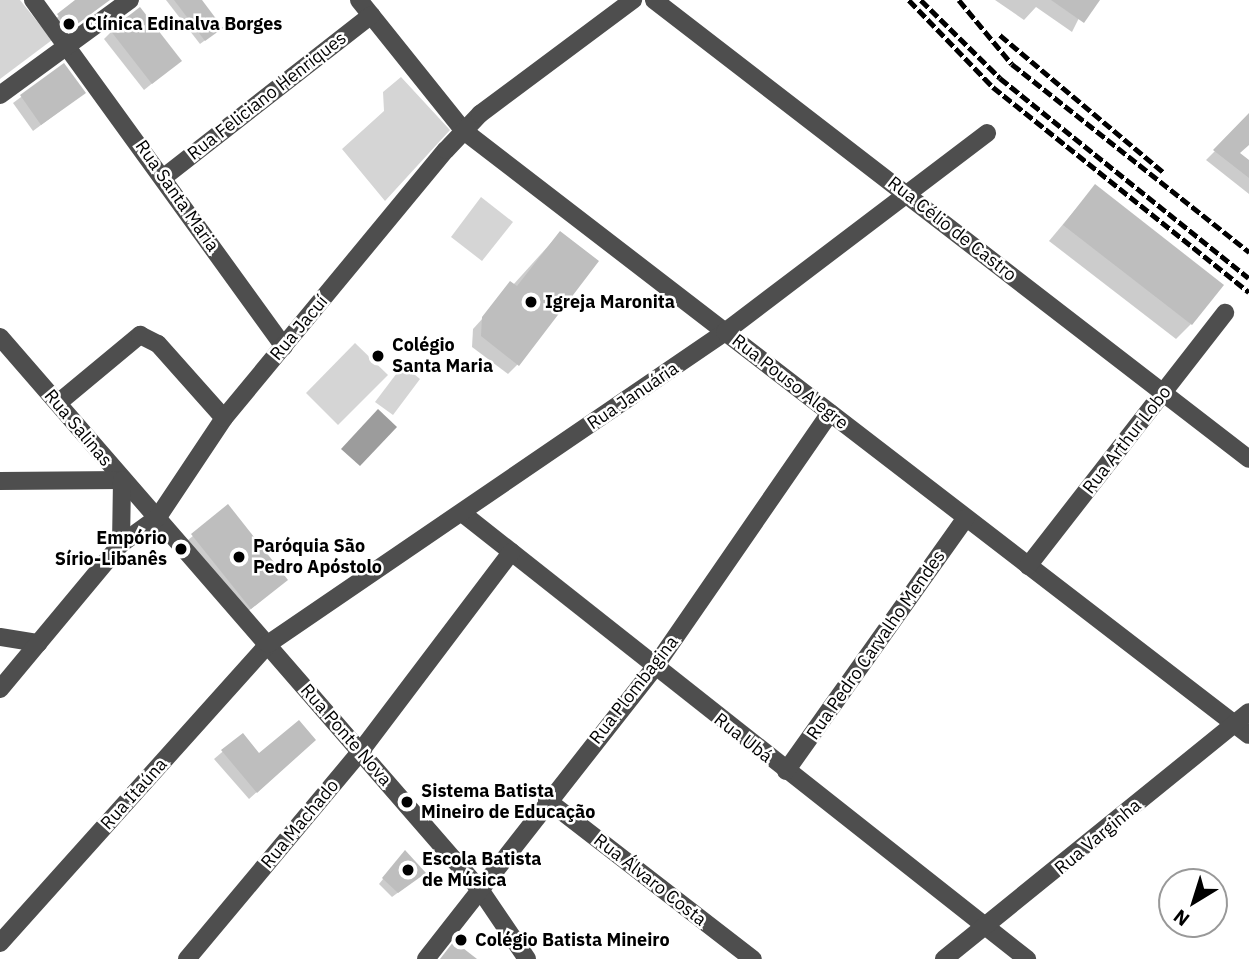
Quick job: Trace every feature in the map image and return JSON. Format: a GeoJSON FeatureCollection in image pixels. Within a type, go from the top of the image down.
{"type":"FeatureCollection","features":[{"type":"Feature","properties":{"kind":"street","name":"Rua Santa Maria"},"geometry":{"type":"LineString","coordinates":[[33,0],[164,177],[284,347]]}},
{"type":"Feature","properties":{"kind":"street"},"geometry":{"type":"LineString","coordinates":[[0,95],[130,0]]}},
{"type":"Feature","properties":{"kind":"street","name":"Rua Pouso Alegre"},"geometry":{"type":"LineString","coordinates":[[359,0],[464,131],[1242,729]]}},
{"type":"Feature","properties":{"kind":"street","name":"Rua Jacuí"},"geometry":{"type":"LineString","coordinates":[[0,689],[121,544],[158,517],[223,418],[464,131],[634,0]]}},
{"type":"Feature","properties":{"kind":"street","name":"Rua Célio de Castro"},"geometry":{"type":"LineString","coordinates":[[654,0],[1249,459]]}},
{"type":"Feature","properties":{"kind":"street","name":"Rua Feliciano Henriques"},"geometry":{"type":"LineString","coordinates":[[164,177],[371,15]]}},
{"type":"Feature","properties":{"kind":"street","name":"Rua Januária"},"geometry":{"type":"LineString","coordinates":[[268,644],[726,332],[987,133]]}},
{"type":"Feature","properties":{"kind":"street","name":"Rua Arthur Lobo"},"geometry":{"type":"LineString","coordinates":[[1028,566],[1225,313]]}},
{"type":"Feature","properties":{"kind":"street"},"geometry":{"type":"LineString","coordinates":[[58,402],[140,335],[158,344],[223,418]]}},
{"type":"Feature","properties":{"kind":"street","name":"Rua Salinas"},"geometry":{"type":"LineString","coordinates":[[0,337],[58,402],[122,481],[158,517]]}},
{"type":"Feature","properties":{"kind":"street","name":"Rua Plombagina"},"geometry":{"type":"LineString","coordinates":[[426,959],[481,891],[547,800],[654,668],[830,413]]}},
{"type":"Feature","properties":{"kind":"street"},"geometry":{"type":"LineString","coordinates":[[0,481],[122,481],[121,544]]}},
{"type":"Feature","properties":{"kind":"street","name":"Rua Ubá"},"geometry":{"type":"LineString","coordinates":[[462,513],[654,668],[1027,959]]}},
{"type":"Feature","properties":{"kind":"street","name":"Rua Ponte Nova"},"geometry":{"type":"LineString","coordinates":[[158,517],[481,891],[527,959]]}},
{"type":"Feature","properties":{"kind":"street","name":"Rua Pedro Carvalho Mendes"},"geometry":{"type":"LineString","coordinates":[[786,771],[966,518]]}},
{"type":"Feature","properties":{"kind":"street","name":"Rua Machado"},"geometry":{"type":"LineString","coordinates":[[187,959],[360,752],[511,552]]}},
{"type":"Feature","properties":{"kind":"street"},"geometry":{"type":"LineString","coordinates":[[0,637],[38,643]]}},
{"type":"Feature","properties":{"kind":"street","name":"Rua Itaúna"},"geometry":{"type":"LineString","coordinates":[[0,943],[268,644]]}},
{"type":"Feature","properties":{"kind":"street","name":"Rua Varginha"},"geometry":{"type":"LineString","coordinates":[[944,959],[1242,729],[1249,712]]}},
{"type":"Feature","properties":{"kind":"street","name":"Rua Álvaro Costa"},"geometry":{"type":"LineString","coordinates":[[547,800],[753,959]]}},
{"type":"Feature","properties":{"kind":"shaded area"},"geometry":{"type":"Polygon","coordinates":[[[0,0],[20,0],[52,40],[0,79],[0,0]]]}},
{"type":"Feature","properties":{"kind":"shaded area"},"geometry":{"type":"Polygon","coordinates":[[[401,77],[450,130],[385,201],[342,149],[384,111],[383,92],[401,77]]]}},
{"type":"Feature","properties":{"kind":"shaded area"},"geometry":{"type":"Polygon","coordinates":[[[481,197],[513,222],[482,261],[451,237],[481,197]]]}},
{"type":"Feature","properties":{"kind":"shaded area"},"geometry":{"type":"Polygon","coordinates":[[[355,343],[388,375],[338,425],[306,393],[355,343]]]}},
{"type":"Feature","properties":{"kind":"shaded area"},"geometry":{"type":"Polygon","coordinates":[[[403,365],[420,379],[393,415],[375,402],[403,365]]]}},
{"type":"Feature","properties":{"kind":"shaded area"},"geometry":{"type":"Polygon","coordinates":[[[378,409],[397,427],[360,466],[341,449],[378,409]]]}},
{"type":"Feature","properties":{"kind":"building","name":"Clínica Edinalva Borges"},"geometry":{"type":"Polygon","coordinates":[[[75,0],[110,0],[69,30],[57,14],[75,0]]]}},
{"type":"Feature","properties":{"kind":"building"},"geometry":{"type":"Polygon","coordinates":[[[174,0],[202,0],[223,28],[205,41],[174,0]]]}},
{"type":"Feature","properties":{"kind":"building"},"geometry":{"type":"Polygon","coordinates":[[[1051,0],[1100,0],[1084,23],[1051,0]]]}},
{"type":"Feature","properties":{"kind":"building"},"geometry":{"type":"Polygon","coordinates":[[[140,7],[182,61],[152,84],[110,30],[140,7]]]}},
{"type":"Feature","properties":{"kind":"building"},"geometry":{"type":"Polygon","coordinates":[[[64,63],[86,93],[41,125],[20,95],[64,63]]]}},
{"type":"Feature","properties":{"kind":"building"},"geometry":{"type":"Polygon","coordinates":[[[1249,113],[1249,145],[1240,153],[1249,160],[1249,178],[1213,150],[1249,113]]]}},
{"type":"Feature","properties":{"kind":"building"},"geometry":{"type":"Polygon","coordinates":[[[1095,184],[1224,285],[1192,325],[1063,225],[1095,184]]]}},
{"type":"Feature","properties":{"kind":"building","name":"Igreja Maronita"},"geometry":{"type":"Polygon","coordinates":[[[560,231],[599,261],[519,366],[481,336],[482,317],[510,281],[517,286],[560,231]]]}},
{"type":"Feature","properties":{"kind":"building","name":"Paróquia São Pedro Apóstolo"},"geometry":{"type":"Polygon","coordinates":[[[228,504],[288,580],[251,609],[191,534],[228,504]]]}},
{"type":"Feature","properties":{"kind":"building"},"geometry":{"type":"Polygon","coordinates":[[[299,720],[316,740],[257,793],[221,750],[243,733],[259,753],[299,720]]]}},
{"type":"Feature","properties":{"kind":"building","name":"Escola Batista de Música"},"geometry":{"type":"Polygon","coordinates":[[[405,850],[426,873],[398,893],[382,878],[405,850]]]}},
{"type":"Feature","properties":{"kind":"building"},"geometry":{"type":"Polygon","coordinates":[[[454,941],[477,959],[440,959],[454,941]]]}},
{"type":"Feature","properties":{"kind":"railway"},"geometry":{"type":"LineString","coordinates":[[909,0],[993,87],[1249,292]]}},
{"type":"Feature","properties":{"kind":"railway"},"geometry":{"type":"LineString","coordinates":[[921,0],[1000,78],[1249,278]]}},
{"type":"Feature","properties":{"kind":"railway"},"geometry":{"type":"LineString","coordinates":[[959,0],[1012,64],[1249,252]]}},
{"type":"Feature","properties":{"kind":"railway"},"geometry":{"type":"LineString","coordinates":[[1000,35],[1163,172]]}},
{"type":"Feature","properties":{"kind":"place","name":"Clínica Edinalva Borges"},"geometry":{"type":"Point","coordinates":[69,24]}},
{"type":"Feature","properties":{"kind":"place","name":"Igreja Maronita"},"geometry":{"type":"Point","coordinates":[531,302]}},
{"type":"Feature","properties":{"kind":"place","name":"Colégio Santa Maria"},"geometry":{"type":"Point","coordinates":[378,356]}},
{"type":"Feature","properties":{"kind":"place","name":"Empório Sírio-Libanês"},"geometry":{"type":"Point","coordinates":[181,549]}},
{"type":"Feature","properties":{"kind":"place","name":"Paróquia São Pedro Apóstolo"},"geometry":{"type":"Point","coordinates":[239,557]}},
{"type":"Feature","properties":{"kind":"place","name":"Sistema Batista Mineiro de Educação"},"geometry":{"type":"Point","coordinates":[407,802]}},
{"type":"Feature","properties":{"kind":"place","name":"Escola Batista de Música"},"geometry":{"type":"Point","coordinates":[408,870]}},
{"type":"Feature","properties":{"kind":"place","name":"Colégio Batista Mineiro"},"geometry":{"type":"Point","coordinates":[461,940]}}]}
